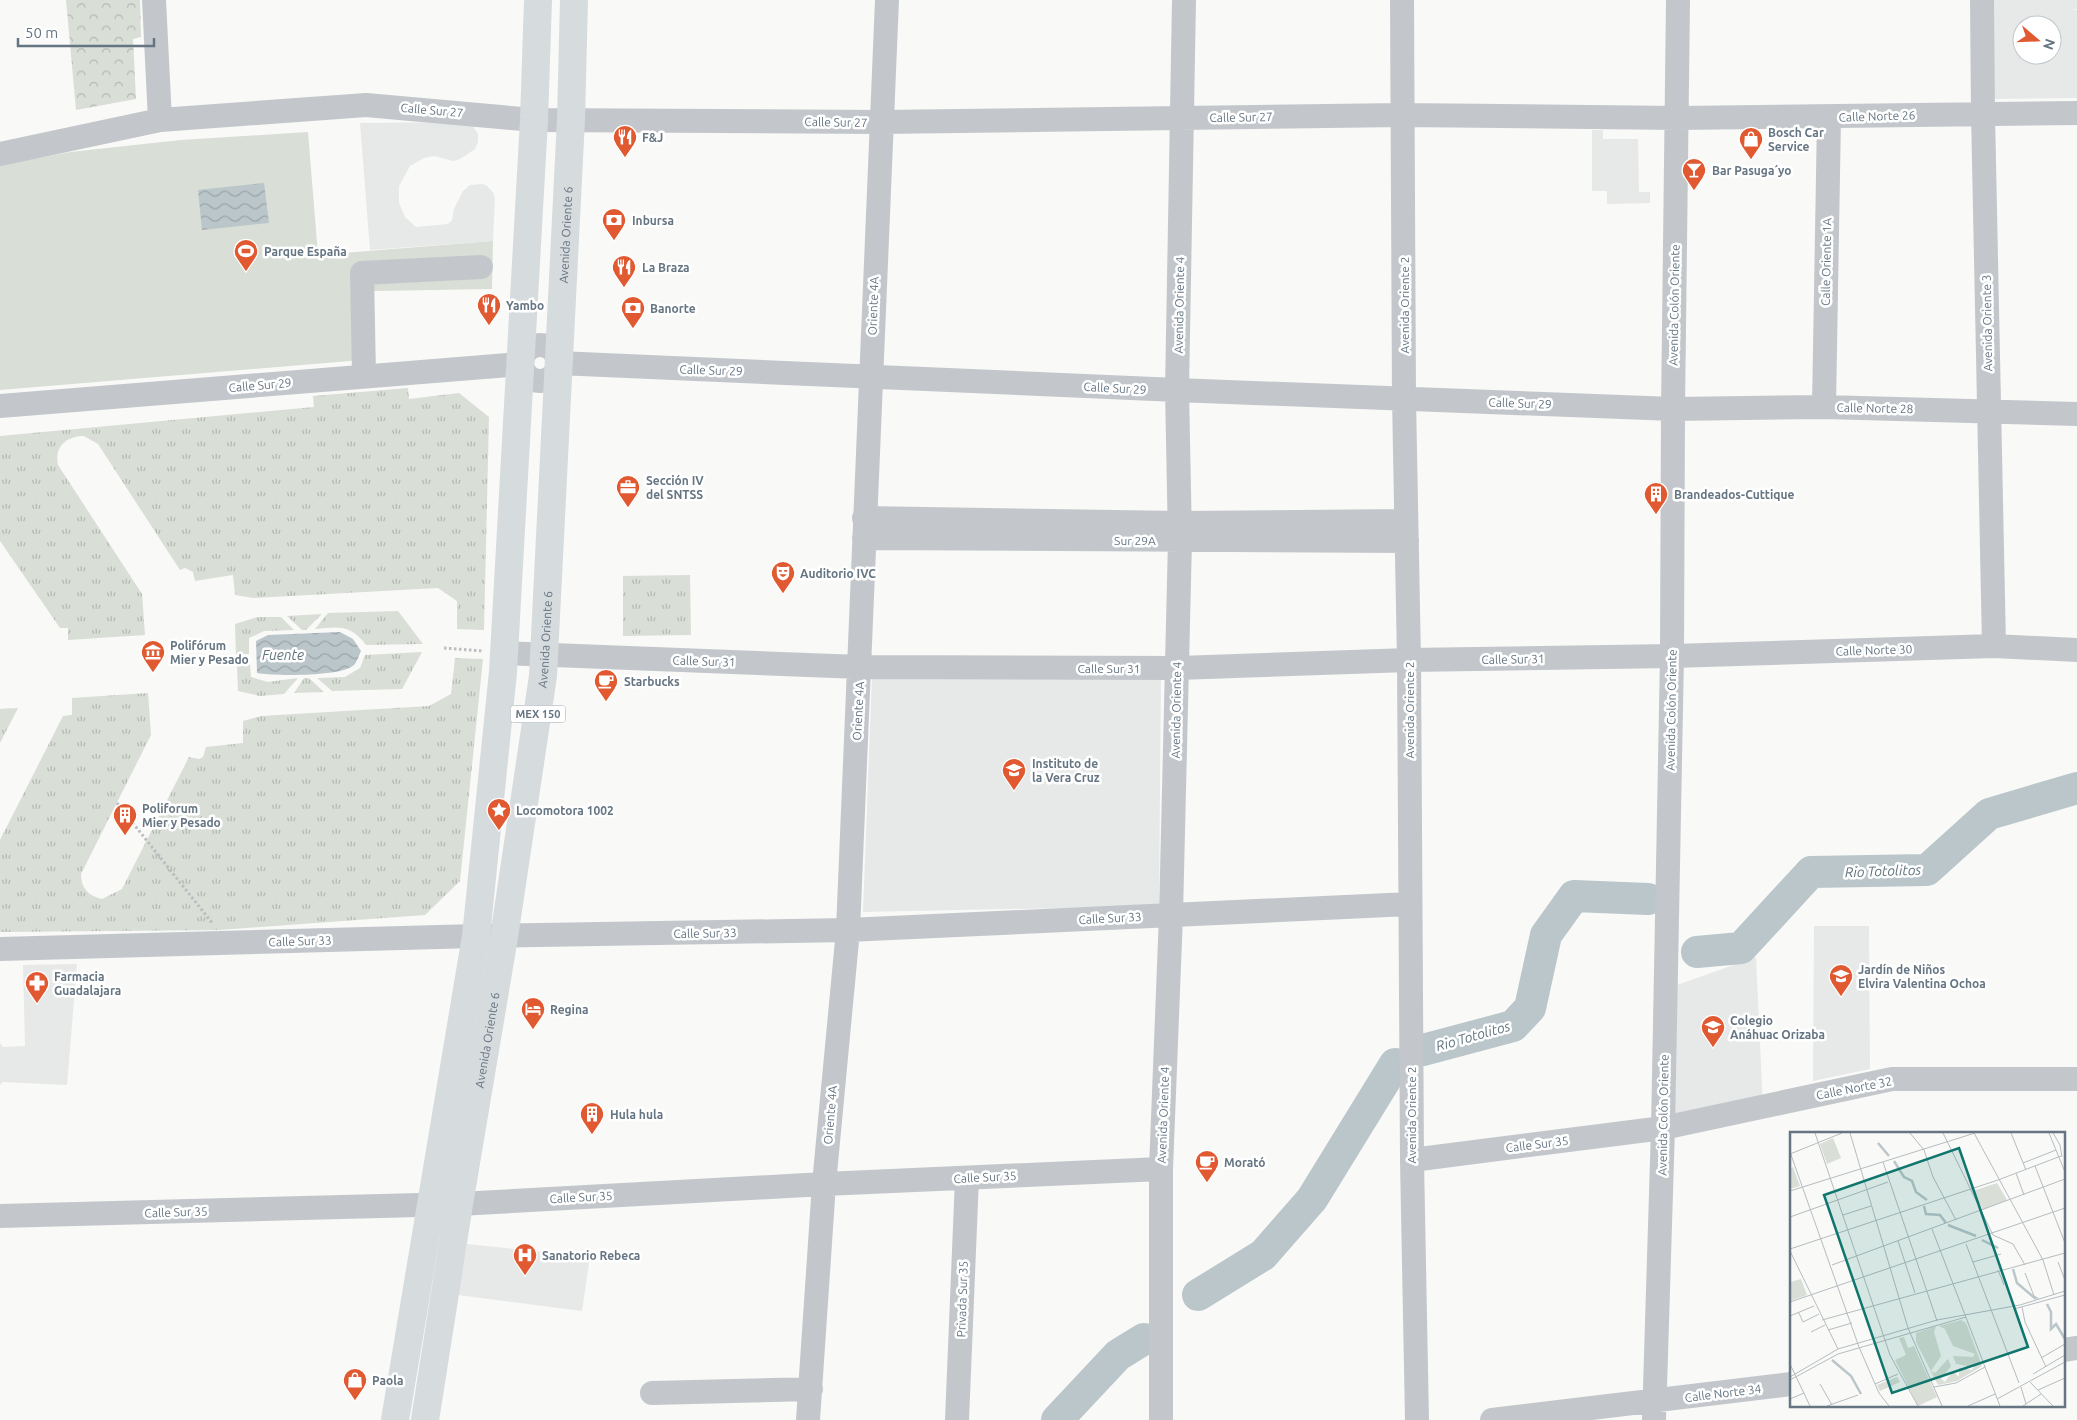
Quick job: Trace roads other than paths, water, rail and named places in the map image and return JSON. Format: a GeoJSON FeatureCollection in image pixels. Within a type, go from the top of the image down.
{"type":"FeatureCollection","features":[{"type":"Feature","properties":{"kind":"main road","name":"MEX 150"},"geometry":{"type":"LineString","coordinates":[[395,1420],[476,936],[503,663],[534,120],[538,0]]}},
{"type":"Feature","properties":{"kind":"main road","name":"Avenida Oriente 6"},"geometry":{"type":"LineString","coordinates":[[425,1420],[504,937],[544,665],[571,119],[574,0]]}},
{"type":"Feature","properties":{"kind":"main road"},"geometry":{"type":"LineString","coordinates":[[503,663],[524,681],[534,680],[544,665]]}},
{"type":"Feature","properties":{"kind":"street"},"geometry":{"type":"LineString","coordinates":[[154,0],[160,120]]}},
{"type":"Feature","properties":{"kind":"street","name":"Oriente 4A"},"geometry":{"type":"LineString","coordinates":[[808,1420],[824,1184],[848,930],[887,0]]}},
{"type":"Feature","properties":{"kind":"street","name":"Avenida Oriente 4"},"geometry":{"type":"LineString","coordinates":[[1161,1420],[1161,1169],[1178,668],[1180,532],[1177,390],[1184,0]]}},
{"type":"Feature","properties":{"kind":"street","name":"Avenida Oriente 2"},"geometry":{"type":"LineString","coordinates":[[1402,0],[1412,1160],[1417,1420]]}},
{"type":"Feature","properties":{"kind":"street","name":"Avenida Colón Oriente"},"geometry":{"type":"LineString","coordinates":[[1654,1411],[1664,1128],[1672,656],[1678,0]]}},
{"type":"Feature","properties":{"kind":"street","name":"Avenida Oriente 3"},"geometry":{"type":"LineString","coordinates":[[1982,0],[1988,411],[1994,646]]}},
{"type":"Feature","properties":{"kind":"street","name":"Calle Sur 27"},"geometry":{"type":"LineString","coordinates":[[0,154],[160,120],[366,105],[534,120],[881,122],[1402,115],[1678,118]]}},
{"type":"Feature","properties":{"kind":"street","name":"Calle Norte 26"},"geometry":{"type":"LineString","coordinates":[[1678,118],[2077,113]]}},
{"type":"Feature","properties":{"kind":"street","name":"Calle Oriente 1A"},"geometry":{"type":"LineString","coordinates":[[1824,407],[1829,117]]}},
{"type":"Feature","properties":{"kind":"street"},"geometry":{"type":"LineString","coordinates":[[364,376],[362,273],[481,267]]}},
{"type":"Feature","properties":{"kind":"street"},"geometry":{"type":"LineString","coordinates":[[521,364],[530,379],[540,382],[550,378],[558,364]]}},
{"type":"Feature","properties":{"kind":"street","name":"Calle Sur 29"},"geometry":{"type":"LineString","coordinates":[[0,406],[521,364]]}},
{"type":"Feature","properties":{"kind":"street","name":"Calle Sur 29"},"geometry":{"type":"LineString","coordinates":[[558,364],[1673,409]]}},
{"type":"Feature","properties":{"kind":"street","name":"Calle Norte 28"},"geometry":{"type":"LineString","coordinates":[[1673,409],[1824,407],[2077,414]]}},
{"type":"Feature","properties":{"kind":"street","name":"Sur 29A"},"geometry":{"type":"LineString","coordinates":[[864,528],[1180,532],[1406,531]]}},
{"type":"Feature","properties":{"kind":"street","name":"Calle Norte 30"},"geometry":{"type":"LineString","coordinates":[[1672,656],[1994,646],[2077,650]]}},
{"type":"Feature","properties":{"kind":"street","name":"Calle Sur 31"},"geometry":{"type":"LineString","coordinates":[[544,665],[1178,668],[1409,660],[1672,656]]}},
{"type":"Feature","properties":{"kind":"street","name":"Calle Sur 33"},"geometry":{"type":"LineString","coordinates":[[0,949],[476,936],[848,930],[1410,904]]}},
{"type":"Feature","properties":{"kind":"street","name":"Calle Norte 32"},"geometry":{"type":"LineString","coordinates":[[1664,1128],[1892,1079],[2077,1079]]}},
{"type":"Feature","properties":{"kind":"street","name":"Calle Sur 35"},"geometry":{"type":"LineString","coordinates":[[1412,1160],[1664,1128]]}},
{"type":"Feature","properties":{"kind":"street","name":"Calle Sur 35"},"geometry":{"type":"LineString","coordinates":[[0,1216],[459,1204],[824,1184],[1161,1169]]}},
{"type":"Feature","properties":{"kind":"street","name":"Privada Sur 35"},"geometry":{"type":"LineString","coordinates":[[957,1420],[967,1178]]}},
{"type":"Feature","properties":{"kind":"street"},"geometry":{"type":"LineString","coordinates":[[2064,1350],[2077,1348]]}},
{"type":"Feature","properties":{"kind":"street","name":"Calle Norte 34"},"geometry":{"type":"LineString","coordinates":[[1492,1420],[1654,1411],[1790,1384]]}},
{"type":"Feature","properties":{"kind":"street"},"geometry":{"type":"LineString","coordinates":[[652,1393],[811,1389]]}},
{"type":"Feature","properties":{"kind":"water"},"geometry":{"type":"Polygon","coordinates":[[[264,183],[269,223],[202,230],[198,190],[264,183]]]}},
{"type":"Feature","properties":{"kind":"water","name":"Fuente"},"geometry":{"type":"Polygon","coordinates":[[[340,632],[353,639],[361,651],[355,664],[347,669],[307,675],[257,673],[256,641],[268,635],[340,632]]]}},
{"type":"Feature","properties":{"kind":"waterway","name":"Rio Totolitos"},"geometry":{"type":"LineString","coordinates":[[1697,952],[1741,948],[1811,872],[1927,870],[1989,814],[2077,788]]}},
{"type":"Feature","properties":{"kind":"waterway","name":"Rio Totolitos"},"geometry":{"type":"LineString","coordinates":[[1423,1050],[1513,1026],[1530,1008],[1546,935],[1574,896],[1648,899]]}},
{"type":"Feature","properties":{"kind":"waterway","name":"Rio Totolitos"},"geometry":{"type":"LineString","coordinates":[[1198,1295],[1263,1255],[1312,1199],[1395,1064]]}},
{"type":"Feature","properties":{"kind":"waterway","name":"Rio Totolitos"},"geometry":{"type":"LineString","coordinates":[[1057,1420],[1118,1355],[1144,1339]]}},
{"type":"Feature","properties":{"kind":"place","name":"F&J"},"geometry":{"type":"Point","coordinates":[625,158]}},
{"type":"Feature","properties":{"kind":"place","name":"Bosch Car Service"},"geometry":{"type":"Point","coordinates":[1751,160]}},
{"type":"Feature","properties":{"kind":"place","name":"Bar Pasuga´yo"},"geometry":{"type":"Point","coordinates":[1694,191]}},
{"type":"Feature","properties":{"kind":"place","name":"Inbursa"},"geometry":{"type":"Point","coordinates":[614,241]}},
{"type":"Feature","properties":{"kind":"place","name":"Parque España"},"geometry":{"type":"Point","coordinates":[246,272]}},
{"type":"Feature","properties":{"kind":"place","name":"La Braza"},"geometry":{"type":"Point","coordinates":[624,288]}},
{"type":"Feature","properties":{"kind":"place","name":"Yambo"},"geometry":{"type":"Point","coordinates":[489,326]}},
{"type":"Feature","properties":{"kind":"place","name":"Banorte"},"geometry":{"type":"Point","coordinates":[633,329]}},
{"type":"Feature","properties":{"kind":"place","name":"Sección IV del SNTSS"},"geometry":{"type":"Point","coordinates":[628,508]}},
{"type":"Feature","properties":{"kind":"place","name":"Brandeados-Cuttique"},"geometry":{"type":"Point","coordinates":[1656,515]}},
{"type":"Feature","properties":{"kind":"place","name":"Auditorio IVC"},"geometry":{"type":"Point","coordinates":[783,594]}},
{"type":"Feature","properties":{"kind":"place","name":"Polifórum Mier y Pesado"},"geometry":{"type":"Point","coordinates":[153,673]}},
{"type":"Feature","properties":{"kind":"place","name":"Starbucks"},"geometry":{"type":"Point","coordinates":[606,702]}},
{"type":"Feature","properties":{"kind":"place","name":"Instituto de la Vera Cruz"},"geometry":{"type":"Point","coordinates":[1014,791]}},
{"type":"Feature","properties":{"kind":"place","name":"Locomotora 1002"},"geometry":{"type":"Point","coordinates":[499,831]}},
{"type":"Feature","properties":{"kind":"place","name":"Poliforum Mier y Pesado"},"geometry":{"type":"Point","coordinates":[125,836]}},
{"type":"Feature","properties":{"kind":"place","name":"Jardín de Niños Elvira Valentina Ochoa"},"geometry":{"type":"Point","coordinates":[1841,997]}},
{"type":"Feature","properties":{"kind":"place","name":"Farmacia Guadalajara"},"geometry":{"type":"Point","coordinates":[37,1004]}},
{"type":"Feature","properties":{"kind":"place","name":"Regina"},"geometry":{"type":"Point","coordinates":[533,1030]}},
{"type":"Feature","properties":{"kind":"place","name":"Colegio Anáhuac Orizaba"},"geometry":{"type":"Point","coordinates":[1713,1048]}},
{"type":"Feature","properties":{"kind":"place","name":"Hula hula"},"geometry":{"type":"Point","coordinates":[592,1135]}},
{"type":"Feature","properties":{"kind":"place","name":"Morató"},"geometry":{"type":"Point","coordinates":[1207,1183]}},
{"type":"Feature","properties":{"kind":"place","name":"Sanatorio Rebeca"},"geometry":{"type":"Point","coordinates":[525,1276]}},
{"type":"Feature","properties":{"kind":"place","name":"Paola"},"geometry":{"type":"Point","coordinates":[355,1401]}}]}
